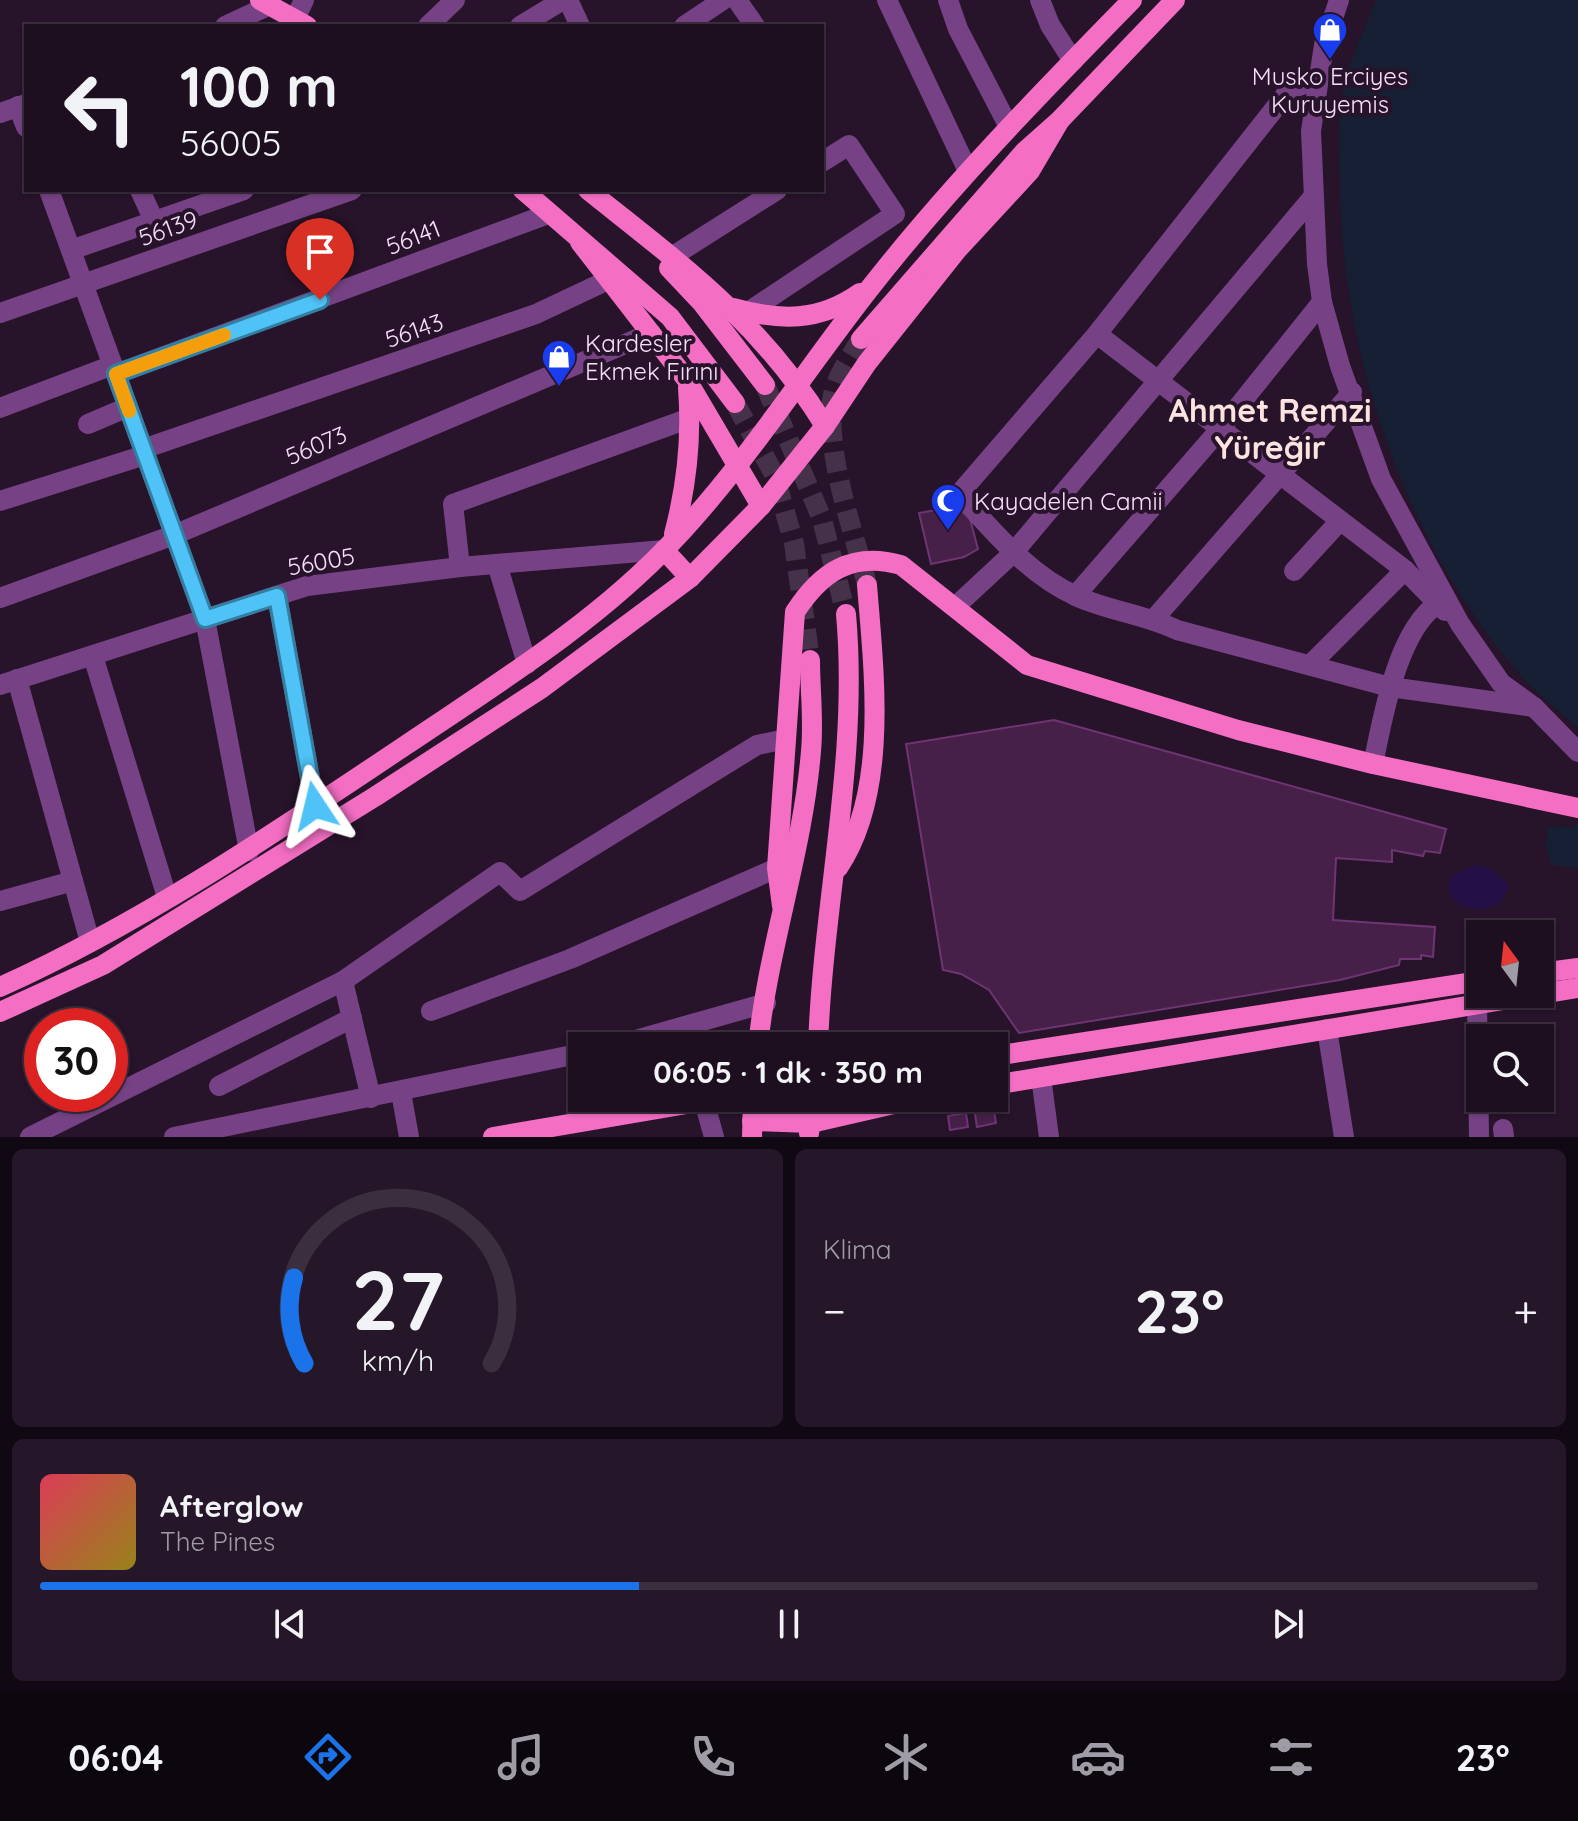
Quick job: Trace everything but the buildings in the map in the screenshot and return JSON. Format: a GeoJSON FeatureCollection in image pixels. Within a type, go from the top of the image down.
{"type":"FeatureCollection","features":[{"type":"Feature","properties":{"kind":"main road"},"geometry":{"type":"LineString","coordinates":[[0,987],[90,942],[249,851],[527,664],[668,546],[736,465],[870,287],[968,171],[1132,0]]}},
{"type":"Feature","properties":{"kind":"main road"},"geometry":{"type":"LineString","coordinates":[[861,339],[1024,152],[1060,120],[1175,0]]}},
{"type":"Feature","properties":{"kind":"main road"},"geometry":{"type":"LineString","coordinates":[[265,3],[302,15]]}},
{"type":"Feature","properties":{"kind":"main road"},"geometry":{"type":"LineString","coordinates":[[0,1012],[103,965],[376,796],[542,688],[690,578],[761,506],[825,426],[867,363],[948,261],[1030,171],[1060,120]]}},
{"type":"Feature","properties":{"kind":"main road"},"geometry":{"type":"LineString","coordinates":[[527,192],[580,242],[621,273],[670,317],[735,403]]}},
{"type":"Feature","properties":{"kind":"main road"},"geometry":{"type":"LineString","coordinates":[[590,192],[741,310],[799,384],[825,426]]}},
{"type":"Feature","properties":{"kind":"main road"},"geometry":{"type":"LineString","coordinates":[[625,220],[702,303],[765,385]]}},
{"type":"Feature","properties":{"kind":"main road"},"geometry":{"type":"LineString","coordinates":[[580,242],[687,380],[761,506]]}},
{"type":"Feature","properties":{"kind":"main road"},"geometry":{"type":"LineString","coordinates":[[741,310],[786,319],[808,317],[841,307],[870,287]]}},
{"type":"Feature","properties":{"kind":"main road"},"geometry":{"type":"LineString","coordinates":[[668,546],[685,491],[690,418],[687,380]]}},
{"type":"Feature","properties":{"kind":"main road"},"geometry":{"type":"LineString","coordinates":[[668,546],[690,578]]}},
{"type":"Feature","properties":{"kind":"main road"},"geometry":{"type":"LineString","coordinates":[[782,906],[777,868],[795,612],[811,587],[829,572],[853,563],[882,560],[901,565],[1027,665],[1238,730],[1373,764],[1578,808]]}},
{"type":"Feature","properties":{"kind":"main road"},"geometry":{"type":"LineString","coordinates":[[834,875],[855,843],[870,780],[874,677],[867,585]]}},
{"type":"Feature","properties":{"kind":"main road"},"geometry":{"type":"LineString","coordinates":[[818,1032],[820,985],[844,804],[851,672],[846,614]]}},
{"type":"Feature","properties":{"kind":"main road"},"geometry":{"type":"LineString","coordinates":[[761,1032],[782,906],[802,818],[811,750],[810,660]]}},
{"type":"Feature","properties":{"kind":"main road"},"geometry":{"type":"LineString","coordinates":[[1554,971],[1578,968]]}},
{"type":"Feature","properties":{"kind":"main road"},"geometry":{"type":"LineString","coordinates":[[1008,1054],[1466,983]]}},
{"type":"Feature","properties":{"kind":"main road"},"geometry":{"type":"LineString","coordinates":[[1554,992],[1578,988]]}},
{"type":"Feature","properties":{"kind":"main road"},"geometry":{"type":"LineString","coordinates":[[1008,1083],[1466,1005]]}},
{"type":"Feature","properties":{"kind":"main road"},"geometry":{"type":"LineString","coordinates":[[493,1137],[638,1112]]}},
{"type":"Feature","properties":{"kind":"main road"},"geometry":{"type":"LineString","coordinates":[[812,1132],[814,1112]]}},
{"type":"Feature","properties":{"kind":"main road"},"geometry":{"type":"LineString","coordinates":[[752,1129],[812,1132],[876,1112]]}},
{"type":"Feature","properties":{"kind":"street"},"geometry":{"type":"LineString","coordinates":[[430,24],[455,0]]}},
{"type":"Feature","properties":{"kind":"street"},"geometry":{"type":"LineString","coordinates":[[524,24],[566,0],[579,24]]}},
{"type":"Feature","properties":{"kind":"street"},"geometry":{"type":"LineString","coordinates":[[687,24],[723,0]]}},
{"type":"Feature","properties":{"kind":"street"},"geometry":{"type":"LineString","coordinates":[[737,0],[754,24]]}},
{"type":"Feature","properties":{"kind":"street"},"geometry":{"type":"LineString","coordinates":[[887,0],[968,171]]}},
{"type":"Feature","properties":{"kind":"street"},"geometry":{"type":"LineString","coordinates":[[948,0],[958,29],[1009,127]]}},
{"type":"Feature","properties":{"kind":"street"},"geometry":{"type":"LineString","coordinates":[[1040,0],[1050,25],[1073,61]]}},
{"type":"Feature","properties":{"kind":"street"},"geometry":{"type":"LineString","coordinates":[[1339,0],[1324,45],[1311,131],[1322,302],[1381,479],[1460,624],[1501,683],[1534,707],[1578,752]]}},
{"type":"Feature","properties":{"kind":"street"},"geometry":{"type":"LineString","coordinates":[[228,24],[265,3]]}},
{"type":"Feature","properties":{"kind":"street"},"geometry":{"type":"LineString","coordinates":[[1319,79],[1290,89],[1097,334],[959,494],[1013,553],[1075,596],[1154,619],[1177,630],[1390,687],[1534,707]]}},
{"type":"Feature","properties":{"kind":"street"},"geometry":{"type":"LineString","coordinates":[[741,310],[895,214],[849,145],[824,161]]}},
{"type":"Feature","properties":{"kind":"street"},"geometry":{"type":"LineString","coordinates":[[50,192],[205,619],[249,851]]}},
{"type":"Feature","properties":{"kind":"street"},"geometry":{"type":"LineString","coordinates":[[141,192],[154,221]]}},
{"type":"Feature","properties":{"kind":"street"},"geometry":{"type":"LineString","coordinates":[[71,250],[238,192]]}},
{"type":"Feature","properties":{"kind":"street","name":"56139"},"geometry":{"type":"LineString","coordinates":[[0,313],[346,192]]}},
{"type":"Feature","properties":{"kind":"street"},"geometry":{"type":"LineString","coordinates":[[673,256],[774,192]]}},
{"type":"Feature","properties":{"kind":"street"},"geometry":{"type":"LineString","coordinates":[[956,606],[1013,553],[1313,197]]}},
{"type":"Feature","properties":{"kind":"street","name":"56141"},"geometry":{"type":"LineString","coordinates":[[0,408],[548,214]]}},
{"type":"Feature","properties":{"kind":"street","name":"56143"},"geometry":{"type":"LineString","coordinates":[[0,501],[536,314],[608,280]]}},
{"type":"Feature","properties":{"kind":"street"},"geometry":{"type":"LineString","coordinates":[[1075,596],[1221,428],[1322,302]]}},
{"type":"Feature","properties":{"kind":"street","name":"56073"},"geometry":{"type":"LineString","coordinates":[[0,598],[174,535],[651,333]]}},
{"type":"Feature","properties":{"kind":"street"},"geometry":{"type":"LineString","coordinates":[[1097,334],[1405,570],[1460,624]]}},
{"type":"Feature","properties":{"kind":"street"},"geometry":{"type":"LineString","coordinates":[[1154,619],[1352,392]]}},
{"type":"Feature","properties":{"kind":"street"},"geometry":{"type":"LineString","coordinates":[[88,424],[128,407]]}},
{"type":"Feature","properties":{"kind":"street"},"geometry":{"type":"LineString","coordinates":[[460,567],[453,504],[690,418]]}},
{"type":"Feature","properties":{"kind":"street"},"geometry":{"type":"LineString","coordinates":[[1294,571],[1339,522]]}},
{"type":"Feature","properties":{"kind":"street","name":"56005"},"geometry":{"type":"LineString","coordinates":[[9,682],[307,586],[668,546]]}},
{"type":"Feature","properties":{"kind":"street"},"geometry":{"type":"LineString","coordinates":[[497,564],[527,664]]}},
{"type":"Feature","properties":{"kind":"street"},"geometry":{"type":"LineString","coordinates":[[1311,664],[1405,570]]}},
{"type":"Feature","properties":{"kind":"street"},"geometry":{"type":"LineString","coordinates":[[277,596],[315,806]]}},
{"type":"Feature","properties":{"kind":"street"},"geometry":{"type":"LineString","coordinates":[[1373,764],[1390,687],[1423,614],[1437,604]]}},
{"type":"Feature","properties":{"kind":"street"},"geometry":{"type":"LineString","coordinates":[[93,656],[167,897]]}},
{"type":"Feature","properties":{"kind":"street"},"geometry":{"type":"LineString","coordinates":[[9,682],[90,942]]}},
{"type":"Feature","properties":{"kind":"street"},"geometry":{"type":"LineString","coordinates":[[30,1137],[343,981],[500,872],[520,891],[757,745],[786,739]]}},
{"type":"Feature","properties":{"kind":"street"},"geometry":{"type":"LineString","coordinates":[[431,1011],[570,959],[777,868]]}},
{"type":"Feature","properties":{"kind":"street"},"geometry":{"type":"LineString","coordinates":[[0,901],[73,881]]}},
{"type":"Feature","properties":{"kind":"street"},"geometry":{"type":"LineString","coordinates":[[343,981],[371,1098]]}},
{"type":"Feature","properties":{"kind":"street"},"geometry":{"type":"LineString","coordinates":[[663,1032],[766,1003]]}},
{"type":"Feature","properties":{"kind":"street"},"geometry":{"type":"LineString","coordinates":[[1477,1008],[1479,1137]]}},
{"type":"Feature","properties":{"kind":"street"},"geometry":{"type":"LineString","coordinates":[[219,1086],[352,1018]]}},
{"type":"Feature","properties":{"kind":"street"},"geometry":{"type":"LineString","coordinates":[[1327,1029],[1344,1137]]}},
{"type":"Feature","properties":{"kind":"street"},"geometry":{"type":"LineString","coordinates":[[174,1137],[568,1056]]}},
{"type":"Feature","properties":{"kind":"street"},"geometry":{"type":"LineString","coordinates":[[1041,1077],[1043,1136]]}},
{"type":"Feature","properties":{"kind":"street"},"geometry":{"type":"LineString","coordinates":[[401,1092],[409,1137]]}},
{"type":"Feature","properties":{"kind":"street"},"geometry":{"type":"LineString","coordinates":[[713,1112],[714,1137]]}},
{"type":"Feature","properties":{"kind":"shaded area"},"geometry":{"type":"Polygon","coordinates":[[[1376,0],[1578,0],[1578,728],[1524,679],[1483,628],[1447,573],[1416,514],[1390,452],[1370,389],[1354,324],[1344,259],[1339,125],[1347,74],[1376,0]]]}},
{"type":"Feature","properties":{"kind":"shaded area"},"geometry":{"type":"Polygon","coordinates":[[[1578,823],[1578,868],[1551,865],[1546,847],[1548,826],[1572,828],[1578,823]]]}},
{"type":"Feature","properties":{"kind":"shaded area"},"geometry":{"type":"Polygon","coordinates":[[[1475,865],[1490,868],[1508,884],[1504,897],[1496,905],[1473,909],[1453,898],[1449,888],[1451,876],[1475,865]]]}},
{"type":"Feature","properties":{"kind":"tunnel"},"geometry":{"type":"LineString","coordinates":[[861,339],[836,385],[831,424],[842,494],[867,585]]}},
{"type":"Feature","properties":{"kind":"tunnel"},"geometry":{"type":"LineString","coordinates":[[765,385],[822,519],[846,614]]}},
{"type":"Feature","properties":{"kind":"tunnel"},"geometry":{"type":"LineString","coordinates":[[735,403],[774,474],[794,543],[810,660]]}},
{"type":"Feature","properties":{"kind":"slow traffic"},"geometry":{"type":"LineString","coordinates":[[129,411],[116,374],[224,335]]}},
{"type":"Feature","properties":{"kind":"place","name":"Musko Erciyes Kuruyemis"},"geometry":{"type":"Point","coordinates":[1330,61]}},
{"type":"Feature","properties":{"kind":"place","name":"Kardesler Ekmek Fırını"},"geometry":{"type":"Point","coordinates":[559,388]}},
{"type":"Feature","properties":{"kind":"place","name":"Kayadelen Camii"},"geometry":{"type":"Point","coordinates":[948,532]}},
{"type":"Feature","properties":{"kind":"district","name":"Ahmet Remzi Yüreğir"},"geometry":{"type":"Point","coordinates":[1270,428]}},
{"type":"Feature","properties":{"kind":"route"},"geometry":{"type":"LineString","coordinates":[[315,806],[277,596],[205,619],[116,374],[320,300]]}}]}
